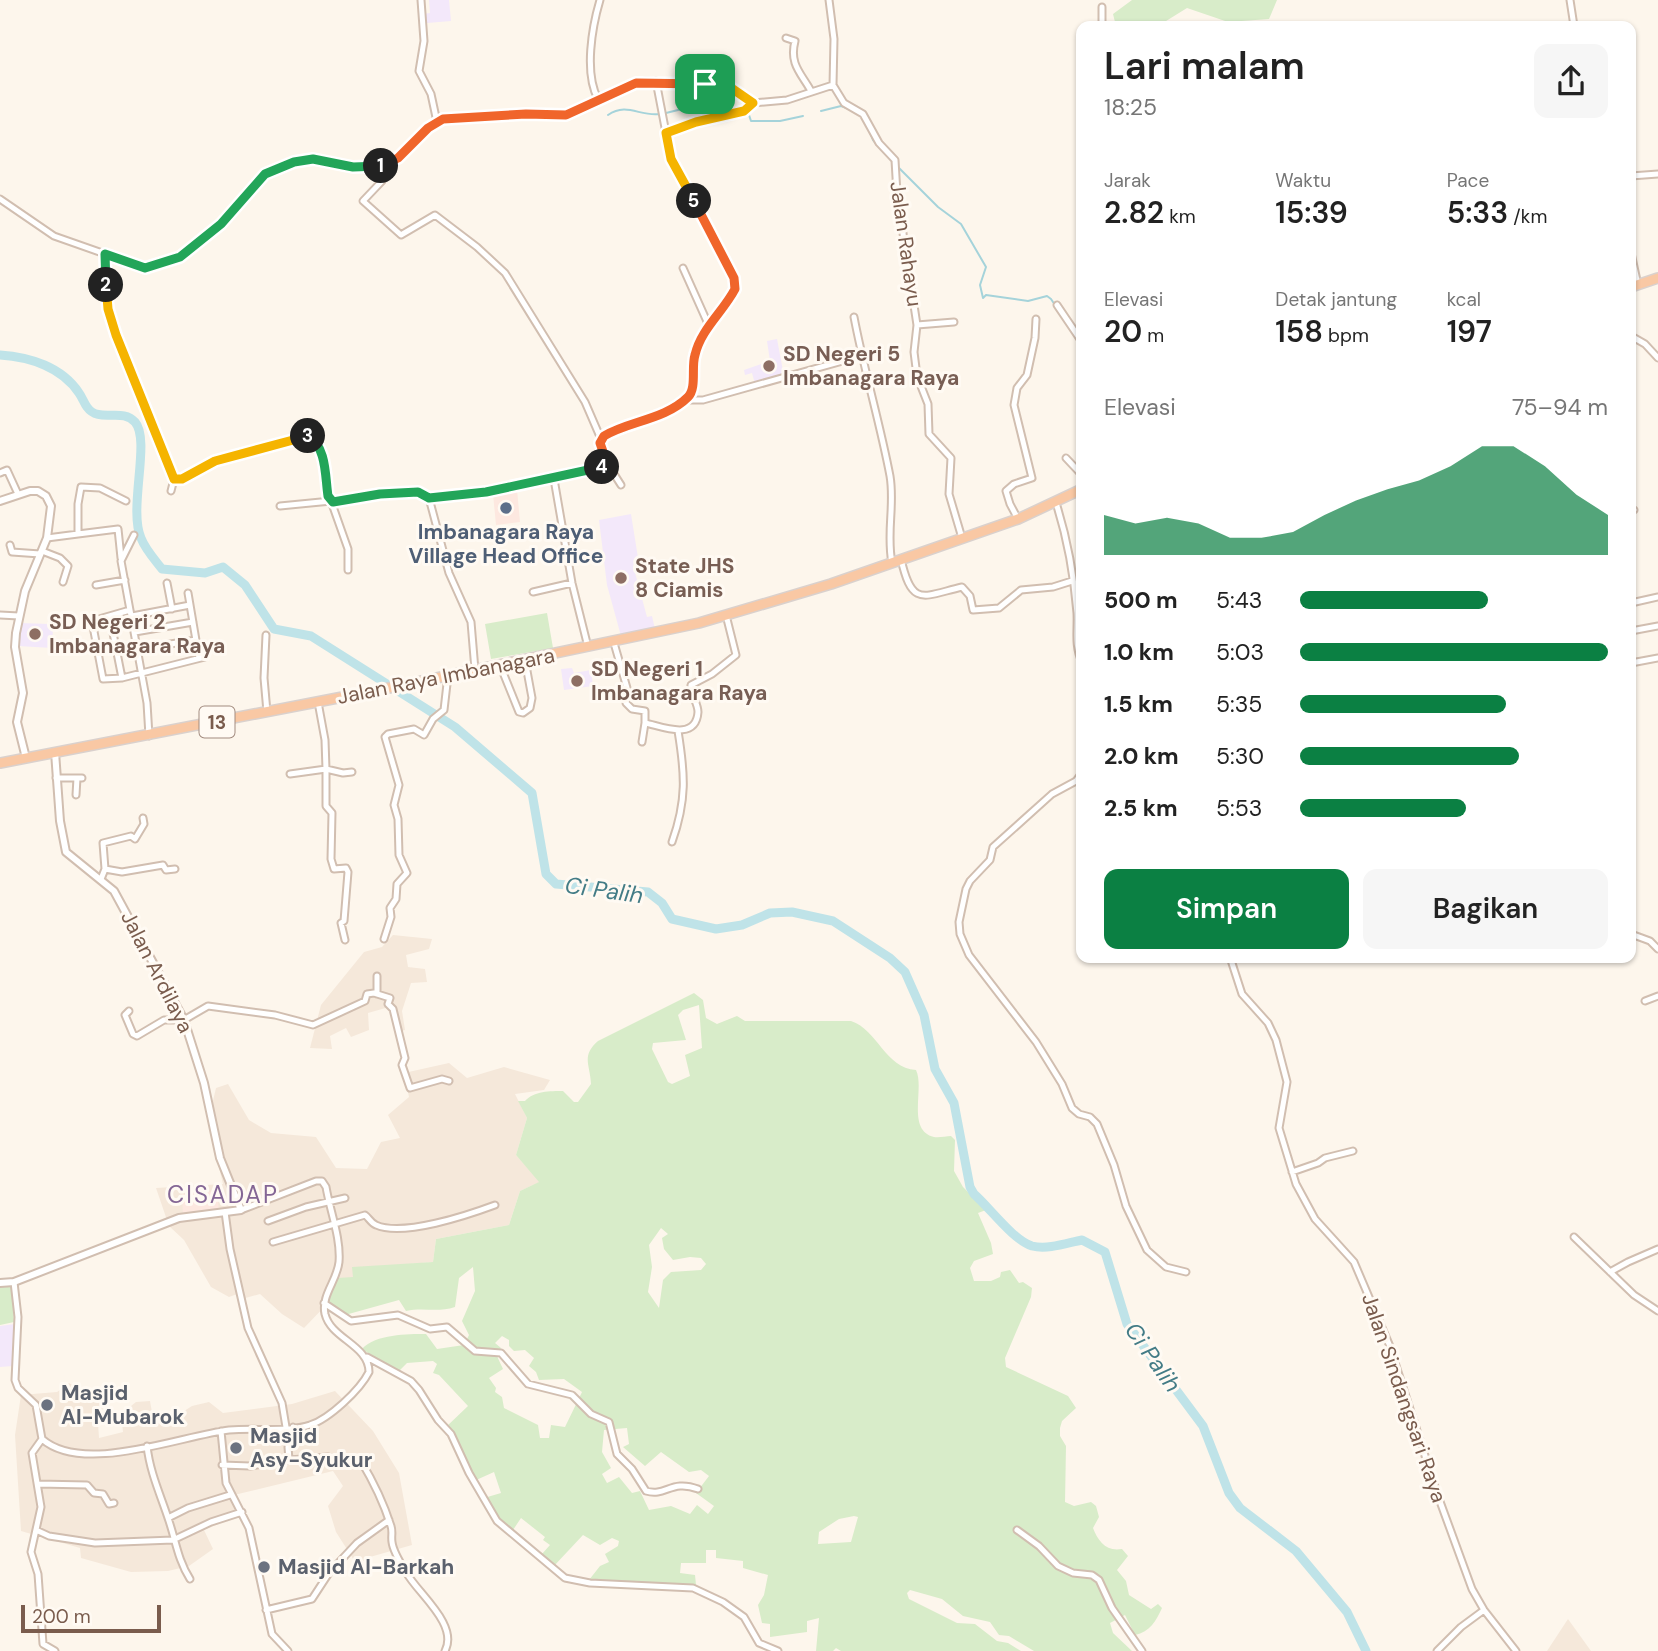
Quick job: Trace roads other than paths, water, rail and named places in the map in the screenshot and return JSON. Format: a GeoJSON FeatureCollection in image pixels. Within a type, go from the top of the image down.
{"type":"FeatureCollection","features":[{"type":"Feature","properties":{"kind":"highway"},"geometry":{"type":"LineString","coordinates":[[1636,286],[1658,278]]}},
{"type":"Feature","properties":{"kind":"highway","name":"Jalan Raya Imbanagara"},"geometry":{"type":"LineString","coordinates":[[0,763],[614,643],[726,615],[1018,519],[1076,492]]}},
{"type":"Feature","properties":{"kind":"street"},"geometry":{"type":"LineString","coordinates":[[421,0],[424,41],[419,71],[432,94],[437,122]]}},
{"type":"Feature","properties":{"kind":"street"},"geometry":{"type":"LineString","coordinates":[[598,99],[594,91],[591,68],[594,26],[600,0]]}},
{"type":"Feature","properties":{"kind":"street"},"geometry":{"type":"LineString","coordinates":[[0,199],[54,236],[145,268],[180,257],[221,224],[265,174],[294,162],[313,159],[353,167],[388,164],[437,122],[454,117],[566,115],[636,83],[656,81],[727,85],[753,103],[778,102],[833,85],[834,39],[829,0]]}},
{"type":"Feature","properties":{"kind":"street"},"geometry":{"type":"LineString","coordinates":[[1570,0],[1573,21]]}},
{"type":"Feature","properties":{"kind":"street"},"geometry":{"type":"LineString","coordinates":[[1102,6],[1102,21]]}},
{"type":"Feature","properties":{"kind":"street"},"geometry":{"type":"LineString","coordinates":[[786,38],[795,41],[793,61],[798,75],[804,78],[811,91]]}},
{"type":"Feature","properties":{"kind":"street"},"geometry":{"type":"LineString","coordinates":[[601,439],[618,429],[647,421],[687,398],[692,391],[695,352],[709,326],[733,294],[736,282],[675,167],[656,81]]}},
{"type":"Feature","properties":{"kind":"street","name":"Jalan Rahayu"},"geometry":{"type":"LineString","coordinates":[[833,85],[844,103],[863,114],[879,143],[892,156],[896,165],[897,194],[917,326],[915,370],[928,404],[928,430],[951,458],[949,494],[962,538]]}},
{"type":"Feature","properties":{"kind":"street"},"geometry":{"type":"LineString","coordinates":[[666,133],[696,122],[747,110],[753,103]]}},
{"type":"Feature","properties":{"kind":"street"},"geometry":{"type":"LineString","coordinates":[[377,166],[382,181],[363,201],[401,235],[435,215],[495,262],[516,289],[582,396],[601,439],[607,463],[621,485]]}},
{"type":"Feature","properties":{"kind":"street"},"geometry":{"type":"LineString","coordinates":[[1636,176],[1658,174]]}},
{"type":"Feature","properties":{"kind":"street"},"geometry":{"type":"LineString","coordinates":[[105,254],[108,304],[116,335],[174,479],[171,491]]}},
{"type":"Feature","properties":{"kind":"street"},"geometry":{"type":"LineString","coordinates":[[683,268],[709,326]]}},
{"type":"Feature","properties":{"kind":"street"},"geometry":{"type":"LineString","coordinates":[[1057,304],[1076,333]]}},
{"type":"Feature","properties":{"kind":"street"},"geometry":{"type":"LineString","coordinates":[[854,317],[890,476],[892,506],[888,538],[896,561],[909,584],[925,597],[962,587],[970,596],[973,610],[999,608],[1021,590],[1053,587],[1072,581]]}},
{"type":"Feature","properties":{"kind":"street"},"geometry":{"type":"LineString","coordinates":[[1018,519],[1006,491],[1010,486],[1032,478],[1014,405],[1017,388],[1027,374],[1035,338],[1035,319]]}},
{"type":"Feature","properties":{"kind":"street"},"geometry":{"type":"LineString","coordinates":[[917,326],[954,322]]}},
{"type":"Feature","properties":{"kind":"street"},"geometry":{"type":"LineString","coordinates":[[1636,339],[1658,358]]}},
{"type":"Feature","properties":{"kind":"street"},"geometry":{"type":"LineString","coordinates":[[687,398],[703,400],[864,355]]}},
{"type":"Feature","properties":{"kind":"street"},"geometry":{"type":"LineString","coordinates":[[174,479],[182,479],[226,457],[277,446],[295,438],[310,437],[321,450],[331,501],[348,549],[348,570]]}},
{"type":"Feature","properties":{"kind":"street"},"geometry":{"type":"LineString","coordinates":[[1066,458],[1076,469]]}},
{"type":"Feature","properties":{"kind":"street"},"geometry":{"type":"LineString","coordinates":[[280,506],[413,492],[429,498],[502,490],[595,471],[607,463]]}},
{"type":"Feature","properties":{"kind":"street"},"geometry":{"type":"LineString","coordinates":[[0,473],[7,470],[19,494]]}},
{"type":"Feature","properties":{"kind":"street"},"geometry":{"type":"LineString","coordinates":[[554,479],[572,583],[589,647]]}},
{"type":"Feature","properties":{"kind":"street"},"geometry":{"type":"LineString","coordinates":[[78,534],[81,487],[100,488],[126,501]]}},
{"type":"Feature","properties":{"kind":"street"},"geometry":{"type":"LineString","coordinates":[[0,501],[38,491],[49,500],[47,538],[25,591],[15,647],[23,692],[17,722],[26,758]]}},
{"type":"Feature","properties":{"kind":"street"},"geometry":{"type":"LineString","coordinates":[[429,498],[432,518],[449,573],[471,622],[475,670]]}},
{"type":"Feature","properties":{"kind":"street"},"geometry":{"type":"LineString","coordinates":[[1056,503],[1076,607]]}},
{"type":"Feature","properties":{"kind":"street"},"geometry":{"type":"LineString","coordinates":[[47,538],[120,530],[121,561],[142,671],[149,736]]}},
{"type":"Feature","properties":{"kind":"street"},"geometry":{"type":"LineString","coordinates":[[121,561],[134,535]]}},
{"type":"Feature","properties":{"kind":"street"},"geometry":{"type":"LineString","coordinates":[[120,541],[130,544]]}},
{"type":"Feature","properties":{"kind":"street"},"geometry":{"type":"LineString","coordinates":[[10,545],[12,552],[41,553],[60,558],[68,566],[63,582]]}},
{"type":"Feature","properties":{"kind":"street"},"geometry":{"type":"LineString","coordinates":[[96,585],[125,580]]}},
{"type":"Feature","properties":{"kind":"street"},"geometry":{"type":"LineString","coordinates":[[167,583],[172,609]]}},
{"type":"Feature","properties":{"kind":"street"},"geometry":{"type":"LineString","coordinates":[[533,592],[572,583]]}},
{"type":"Feature","properties":{"kind":"street"},"geometry":{"type":"LineString","coordinates":[[110,618],[92,621],[100,671],[104,679],[122,678],[202,658],[187,593]]}},
{"type":"Feature","properties":{"kind":"street"},"geometry":{"type":"LineString","coordinates":[[1636,602],[1658,597]]}},
{"type":"Feature","properties":{"kind":"street"},"geometry":{"type":"LineString","coordinates":[[122,678],[110,618],[112,613],[190,606]]}},
{"type":"Feature","properties":{"kind":"street"},"geometry":{"type":"LineString","coordinates":[[0,615],[19,616]]}},
{"type":"Feature","properties":{"kind":"street"},"geometry":{"type":"LineString","coordinates":[[645,723],[678,731],[686,730],[697,717],[691,685],[712,674],[736,655],[726,615]]}},
{"type":"Feature","properties":{"kind":"street"},"geometry":{"type":"LineString","coordinates":[[135,632],[193,622]]}},
{"type":"Feature","properties":{"kind":"street"},"geometry":{"type":"LineString","coordinates":[[1636,630],[1658,626]]}},
{"type":"Feature","properties":{"kind":"street"},"geometry":{"type":"LineString","coordinates":[[266,635],[264,678],[267,712]]}},
{"type":"Feature","properties":{"kind":"street"},"geometry":{"type":"LineString","coordinates":[[138,649],[196,640]]}},
{"type":"Feature","properties":{"kind":"street"},"geometry":{"type":"LineString","coordinates":[[614,643],[626,688],[626,703],[632,709],[645,711],[642,742]]}},
{"type":"Feature","properties":{"kind":"street"},"geometry":{"type":"LineString","coordinates":[[1636,662],[1658,658]]}},
{"type":"Feature","properties":{"kind":"street"},"geometry":{"type":"LineString","coordinates":[[500,665],[512,698],[519,712],[523,713],[530,708],[532,698],[525,660]]}},
{"type":"Feature","properties":{"kind":"street"},"geometry":{"type":"LineString","coordinates":[[384,939],[391,917],[390,908],[396,899],[397,884],[407,873],[399,855],[398,820],[394,805],[399,785],[385,737],[414,729],[424,735],[445,708],[448,676]]}},
{"type":"Feature","properties":{"kind":"street"},"geometry":{"type":"LineString","coordinates":[[318,702],[326,740],[326,806],[332,813],[331,859],[334,869],[346,868],[348,872],[344,921],[341,923],[345,940]]}},
{"type":"Feature","properties":{"kind":"street"},"geometry":{"type":"LineString","coordinates":[[672,842],[681,814],[685,782],[678,731]]}},
{"type":"Feature","properties":{"kind":"street","name":"Jalan Ardilaya"},"geometry":{"type":"LineString","coordinates":[[55,752],[66,852],[101,879],[119,899],[184,1020],[204,1083],[220,1158],[241,1210]]}},
{"type":"Feature","properties":{"kind":"street"},"geometry":{"type":"LineString","coordinates":[[290,774],[326,769],[352,772]]}},
{"type":"Feature","properties":{"kind":"street"},"geometry":{"type":"LineString","coordinates":[[56,778],[79,778],[76,795]]}},
{"type":"Feature","properties":{"kind":"street"},"geometry":{"type":"LineString","coordinates":[[1076,780],[1052,794],[993,847],[990,860],[966,889],[959,922],[960,934],[969,955],[1035,1042],[1062,1084],[1072,1108],[1079,1114],[1090,1117],[1097,1124],[1114,1165],[1126,1206],[1147,1250],[1166,1267],[1186,1272]]}},
{"type":"Feature","properties":{"kind":"street"},"geometry":{"type":"LineString","coordinates":[[101,879],[105,869],[103,843],[137,837],[143,818]]}},
{"type":"Feature","properties":{"kind":"street"},"geometry":{"type":"LineString","coordinates":[[105,869],[122,872],[163,865],[166,870],[174,869]]}},
{"type":"Feature","properties":{"kind":"street"},"geometry":{"type":"LineString","coordinates":[[1636,936],[1650,941],[1658,949]]}},
{"type":"Feature","properties":{"kind":"street","name":"Jalan Sindangsari Raya"},"geometry":{"type":"LineString","coordinates":[[1232,963],[1242,994],[1268,1023],[1276,1040],[1287,1082],[1279,1128],[1302,1197],[1315,1219],[1354,1262],[1376,1309],[1472,1590],[1516,1651]]}},
{"type":"Feature","properties":{"kind":"street"},"geometry":{"type":"LineString","coordinates":[[377,976],[377,994]]}},
{"type":"Feature","properties":{"kind":"street"},"geometry":{"type":"LineString","coordinates":[[129,1011],[125,1014],[134,1036],[164,1020],[184,1020],[208,1006],[313,1025],[365,1001],[367,994],[377,994],[390,998],[388,1004],[394,1009],[405,1058],[402,1065],[410,1088],[443,1079],[449,1081]]}},
{"type":"Feature","properties":{"kind":"street"},"geometry":{"type":"LineString","coordinates":[[1645,1001],[1658,996]]}},
{"type":"Feature","properties":{"kind":"street"},"geometry":{"type":"LineString","coordinates":[[1293,1172],[1325,1158],[1353,1151]]}},
{"type":"Feature","properties":{"kind":"street"},"geometry":{"type":"LineString","coordinates":[[0,1283],[14,1282],[177,1218],[241,1210],[320,1181],[326,1187],[339,1262],[324,1303],[328,1322],[364,1355],[411,1381],[419,1390],[438,1420],[451,1434],[469,1473],[497,1521],[565,1578],[590,1583],[700,1590],[744,1617],[759,1643],[778,1651]]}},
{"type":"Feature","properties":{"kind":"street"},"geometry":{"type":"LineString","coordinates":[[268,1221],[306,1207],[345,1198]]}},
{"type":"Feature","properties":{"kind":"street"},"geometry":{"type":"LineString","coordinates":[[273,1242],[365,1215],[378,1226],[403,1227],[437,1223],[495,1205]]}},
{"type":"Feature","properties":{"kind":"street"},"geometry":{"type":"LineString","coordinates":[[225,1212],[230,1249],[248,1328],[282,1403],[289,1427],[289,1460]]}},
{"type":"Feature","properties":{"kind":"street"},"geometry":{"type":"LineString","coordinates":[[1574,1237],[1634,1296],[1658,1311]]}},
{"type":"Feature","properties":{"kind":"street"},"geometry":{"type":"LineString","coordinates":[[1610,1272],[1658,1249]]}},
{"type":"Feature","properties":{"kind":"street"},"geometry":{"type":"LineString","coordinates":[[14,1282],[18,1317],[14,1377],[18,1388],[36,1405],[42,1439],[62,1451],[80,1454],[146,1446],[221,1431],[313,1424],[342,1403],[369,1373],[364,1355]]}},
{"type":"Feature","properties":{"kind":"street"},"geometry":{"type":"LineString","coordinates":[[324,1303],[351,1321],[398,1315],[430,1329],[447,1327],[475,1351],[501,1353],[528,1384],[572,1395],[592,1414],[609,1422],[617,1454],[632,1469],[646,1491],[656,1492],[682,1484],[698,1489]]}},
{"type":"Feature","properties":{"kind":"street"},"geometry":{"type":"LineString","coordinates":[[221,1431],[222,1465],[230,1495],[242,1512],[252,1537],[265,1610],[274,1638],[288,1651]]}},
{"type":"Feature","properties":{"kind":"street"},"geometry":{"type":"LineString","coordinates":[[42,1439],[32,1452],[41,1507],[31,1552],[38,1574],[42,1641],[55,1651]]}},
{"type":"Feature","properties":{"kind":"street"},"geometry":{"type":"LineString","coordinates":[[146,1446],[150,1468],[168,1518],[180,1563],[190,1579]]}},
{"type":"Feature","properties":{"kind":"street"},"geometry":{"type":"LineString","coordinates":[[222,1465],[250,1466],[328,1457],[338,1461],[360,1460],[389,1520],[393,1545],[406,1574],[425,1595],[448,1634],[449,1642],[445,1651]]}},
{"type":"Feature","properties":{"kind":"street"},"geometry":{"type":"LineString","coordinates":[[38,1484],[87,1485],[96,1494],[103,1494],[109,1504],[114,1503]]}},
{"type":"Feature","properties":{"kind":"street"},"geometry":{"type":"LineString","coordinates":[[168,1518],[190,1507],[230,1495]]}},
{"type":"Feature","properties":{"kind":"street"},"geometry":{"type":"LineString","coordinates":[[36,1530],[49,1536],[95,1543],[173,1540],[211,1522],[242,1512]]}},
{"type":"Feature","properties":{"kind":"street"},"geometry":{"type":"LineString","coordinates":[[265,1610],[312,1599],[329,1573],[357,1543],[389,1520]]}},
{"type":"Feature","properties":{"kind":"street"},"geometry":{"type":"LineString","coordinates":[[1017,1530],[1058,1566],[1073,1573],[1092,1575],[1099,1580],[1112,1608],[1142,1651]]}},
{"type":"Feature","properties":{"kind":"street"},"geometry":{"type":"LineString","coordinates":[[1437,1651],[1461,1627],[1484,1610]]}},
{"type":"Feature","properties":{"kind":"waterway"},"geometry":{"type":"LineString","coordinates":[[666,113],[690,107],[724,87],[746,106],[751,121],[780,121],[803,116]]}},
{"type":"Feature","properties":{"kind":"waterway"},"geometry":{"type":"LineString","coordinates":[[821,111],[841,106],[852,110]]}},
{"type":"Feature","properties":{"kind":"waterway"},"geometry":{"type":"LineString","coordinates":[[608,115],[621,110],[660,114]]}},
{"type":"Feature","properties":{"kind":"waterway"},"geometry":{"type":"LineString","coordinates":[[869,130],[873,140],[892,161]]}},
{"type":"Feature","properties":{"kind":"waterway"},"geometry":{"type":"LineString","coordinates":[[899,168],[938,207],[961,224],[986,267],[980,285],[983,298],[986,295],[1028,301],[1047,296],[1070,328]]}},
{"type":"Feature","properties":{"kind":"waterway","name":"Ci Palih"},"geometry":{"type":"LineString","coordinates":[[0,355],[23,358],[44,365],[64,376],[92,412],[124,416],[135,422],[141,444],[138,525],[145,546],[162,569],[205,573],[223,567],[245,585],[274,629],[311,636],[455,727],[532,793],[546,874],[556,884],[648,892],[662,903],[672,919],[716,929],[742,925],[770,913],[792,912],[833,921],[890,958],[905,972],[924,1015],[935,1069],[954,1103],[970,1187],[974,1194],[1025,1243],[1051,1247],[1082,1240],[1105,1252],[1127,1324],[1203,1426],[1229,1493],[1240,1508],[1296,1551],[1347,1612],[1366,1651]]}},
{"type":"Feature","properties":{"kind":"place","name":"SD Negeri 5 Imbanagara Raya"},"geometry":{"type":"Point","coordinates":[769,366]}},
{"type":"Feature","properties":{"kind":"place","name":"Imbanagara Raya Village Head Office"},"geometry":{"type":"Point","coordinates":[506,508]}},
{"type":"Feature","properties":{"kind":"place","name":"State JHS 8 Ciamis"},"geometry":{"type":"Point","coordinates":[621,578]}},
{"type":"Feature","properties":{"kind":"place","name":"SD Negeri 2 Imbanagara Raya"},"geometry":{"type":"Point","coordinates":[35,634]}},
{"type":"Feature","properties":{"kind":"place","name":"SD Negeri 1 Imbanagara Raya"},"geometry":{"type":"Point","coordinates":[577,681]}},
{"type":"Feature","properties":{"kind":"place","name":"Masjid Al-Mubarok"},"geometry":{"type":"Point","coordinates":[47,1405]}},
{"type":"Feature","properties":{"kind":"place","name":"Masjid Asy-Syukur"},"geometry":{"type":"Point","coordinates":[236,1448]}},
{"type":"Feature","properties":{"kind":"place","name":"Masjid Al-Barkah"},"geometry":{"type":"Point","coordinates":[264,1567]}},
{"type":"Feature","properties":{"kind":"district","name":"CISADAP"},"geometry":{"type":"Point","coordinates":[223,1195]}}]}
